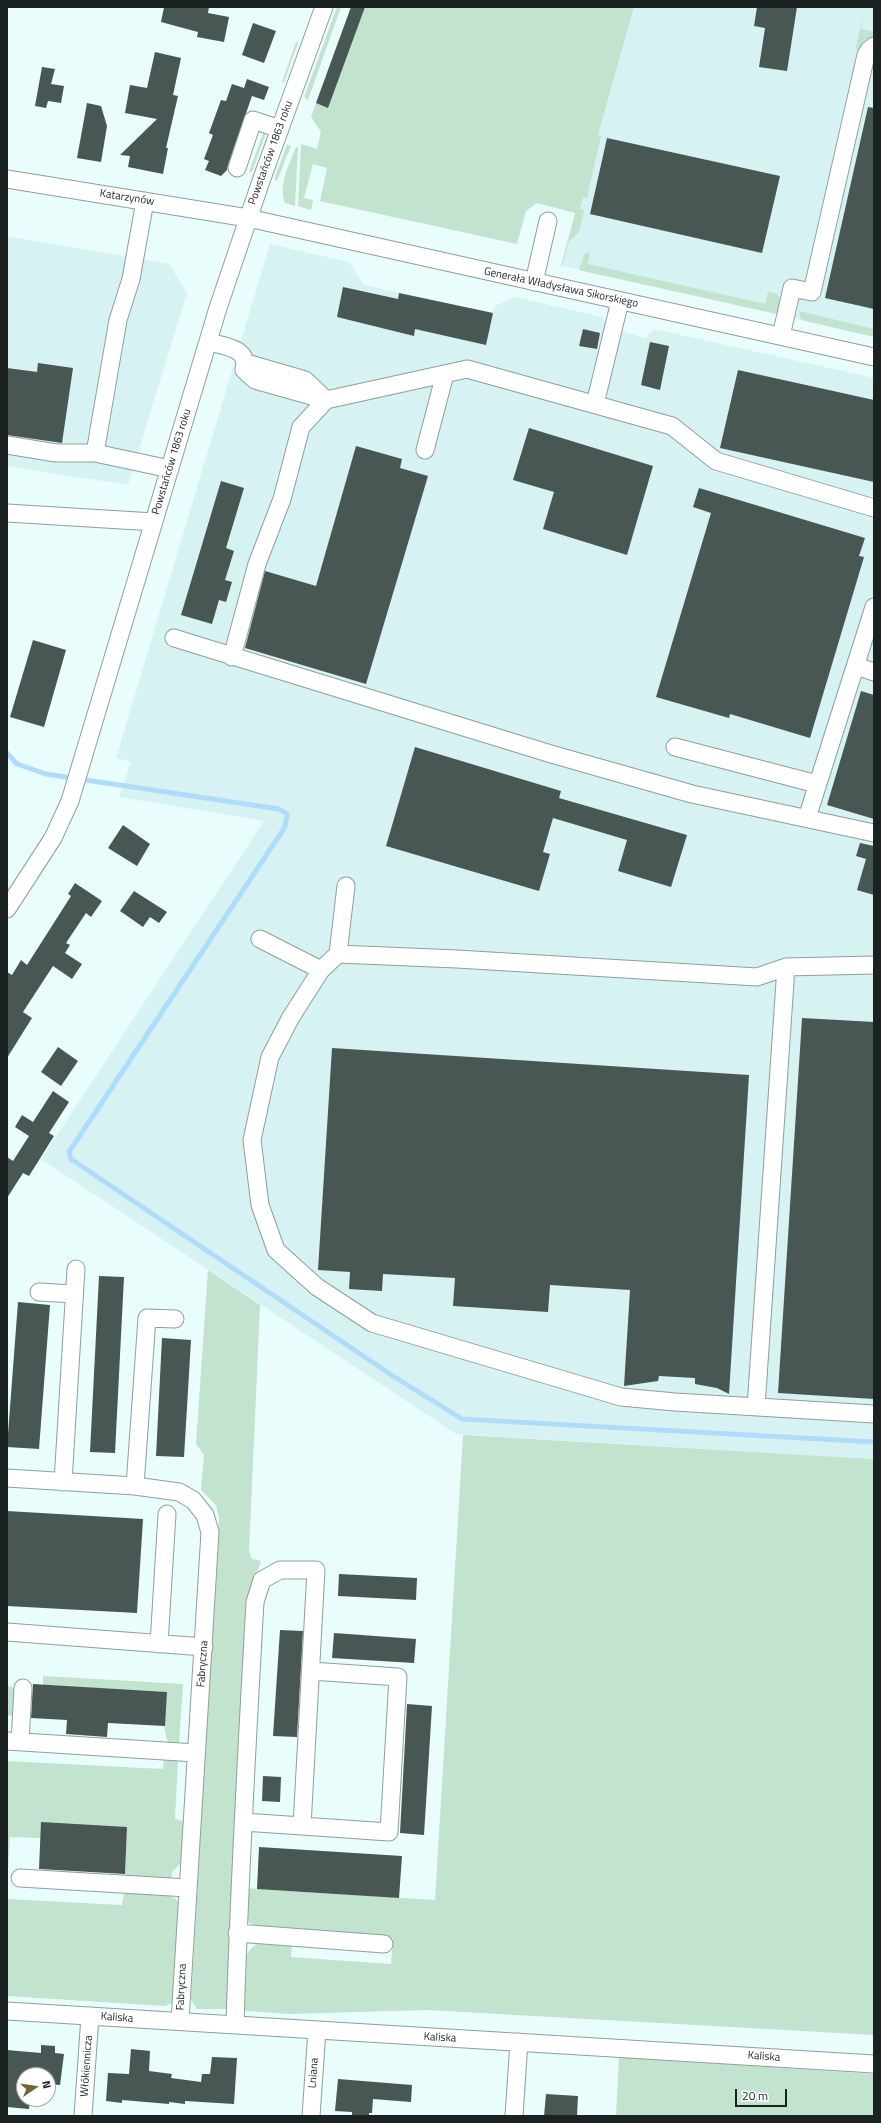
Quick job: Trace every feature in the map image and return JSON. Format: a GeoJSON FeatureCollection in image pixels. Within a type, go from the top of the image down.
{"type":"FeatureCollection","features":[{"type":"Feature","properties":{"kind":"street","name":"Powstańców 1863 roku"},"geometry":{"type":"LineString","coordinates":[[7,909],[54,838],[72,794],[208,342],[248,218],[324,7]]}},
{"type":"Feature","properties":{"kind":"street"},"geometry":{"type":"LineString","coordinates":[[781,336],[792,288],[812,292],[866,55],[874,46]]}},
{"type":"Feature","properties":{"kind":"street"},"geometry":{"type":"LineString","coordinates":[[237,168],[253,120],[280,129]]}},
{"type":"Feature","properties":{"kind":"street","name":"Katarzynów"},"geometry":{"type":"LineString","coordinates":[[7,179],[248,218]]}},
{"type":"Feature","properties":{"kind":"street"},"geometry":{"type":"LineString","coordinates":[[95,453],[118,320],[131,279],[146,201]]}},
{"type":"Feature","properties":{"kind":"street","name":"Generała Władysława Sikorskiego"},"geometry":{"type":"LineString","coordinates":[[248,218],[874,357]]}},
{"type":"Feature","properties":{"kind":"street"},"geometry":{"type":"LineString","coordinates":[[534,282],[548,220]]}},
{"type":"Feature","properties":{"kind":"street"},"geometry":{"type":"LineString","coordinates":[[594,404],[620,301]]}},
{"type":"Feature","properties":{"kind":"street"},"geometry":{"type":"LineString","coordinates":[[208,342],[238,351],[244,355],[246,363],[244,370],[255,380],[326,400],[467,369],[672,426],[716,461],[874,508]]}},
{"type":"Feature","properties":{"kind":"street"},"geometry":{"type":"LineString","coordinates":[[425,450],[446,374]]}},
{"type":"Feature","properties":{"kind":"street"},"geometry":{"type":"LineString","coordinates":[[232,657],[257,564],[282,499],[301,427],[326,400]]}},
{"type":"Feature","properties":{"kind":"street"},"geometry":{"type":"LineString","coordinates":[[7,445],[56,453],[95,453],[170,469]]}},
{"type":"Feature","properties":{"kind":"street"},"geometry":{"type":"LineString","coordinates":[[7,513],[154,522]]}},
{"type":"Feature","properties":{"kind":"street"},"geometry":{"type":"LineString","coordinates":[[807,818],[874,607]]}},
{"type":"Feature","properties":{"kind":"street"},"geometry":{"type":"LineString","coordinates":[[174,638],[551,754],[684,792],[874,833]]}},
{"type":"Feature","properties":{"kind":"street"},"geometry":{"type":"LineString","coordinates":[[856,666],[874,672]]}},
{"type":"Feature","properties":{"kind":"street"},"geometry":{"type":"LineString","coordinates":[[675,747],[817,784]]}},
{"type":"Feature","properties":{"kind":"street"},"geometry":{"type":"LineString","coordinates":[[346,886],[338,954],[322,970],[291,1017],[270,1057],[252,1140],[260,1205],[276,1250],[317,1287],[372,1323],[488,1356],[621,1397],[675,1402],[874,1414]]}},
{"type":"Feature","properties":{"kind":"street"},"geometry":{"type":"LineString","coordinates":[[260,939],[322,970]]}},
{"type":"Feature","properties":{"kind":"street"},"geometry":{"type":"LineString","coordinates":[[338,954],[457,959],[757,977],[786,967],[874,965]]}},
{"type":"Feature","properties":{"kind":"street"},"geometry":{"type":"LineString","coordinates":[[756,1407],[786,967]]}},
{"type":"Feature","properties":{"kind":"street"},"geometry":{"type":"LineString","coordinates":[[63,1482],[76,1269]]}},
{"type":"Feature","properties":{"kind":"street"},"geometry":{"type":"LineString","coordinates":[[39,1292],[74,1294]]}},
{"type":"Feature","properties":{"kind":"street"},"geometry":{"type":"LineString","coordinates":[[135,1486],[147,1318],[175,1319]]}},
{"type":"Feature","properties":{"kind":"street","name":"Fabryczna"},"geometry":{"type":"LineString","coordinates":[[7,1478],[135,1486],[179,1492],[193,1500],[205,1516],[210,1532],[180,2021]]}},
{"type":"Feature","properties":{"kind":"street"},"geometry":{"type":"LineString","coordinates":[[159,1644],[167,1514]]}},
{"type":"Feature","properties":{"kind":"street"},"geometry":{"type":"LineString","coordinates":[[235,2025],[237,1932],[255,1602],[262,1580],[280,1570],[316,1570],[302,1826]]}},
{"type":"Feature","properties":{"kind":"street"},"geometry":{"type":"LineString","coordinates":[[7,1632],[204,1647]]}},
{"type":"Feature","properties":{"kind":"street"},"geometry":{"type":"LineString","coordinates":[[243,1822],[389,1832],[398,1676],[311,1671]]}},
{"type":"Feature","properties":{"kind":"street"},"geometry":{"type":"LineString","coordinates":[[23,1688],[13,1742],[196,1753]]}},
{"type":"Feature","properties":{"kind":"street"},"geometry":{"type":"LineString","coordinates":[[20,1878],[188,1888]]}},
{"type":"Feature","properties":{"kind":"street"},"geometry":{"type":"LineString","coordinates":[[237,1932],[384,1944]]}},
{"type":"Feature","properties":{"kind":"street","name":"Kaliska"},"geometry":{"type":"LineString","coordinates":[[7,2011],[874,2064]]}},
{"type":"Feature","properties":{"kind":"street","name":"Włókiennicza"},"geometry":{"type":"LineString","coordinates":[[83,2116],[90,2016]]}},
{"type":"Feature","properties":{"kind":"street","name":"Lniana"},"geometry":{"type":"LineString","coordinates":[[311,2116],[317,2030]]}},
{"type":"Feature","properties":{"kind":"street"},"geometry":{"type":"LineString","coordinates":[[514,2116],[519,2042]]}},
{"type":"Feature","properties":{"kind":"shaded area"},"geometry":{"type":"Polygon","coordinates":[[[634,7],[874,7],[874,336],[561,266],[634,7]]]}},
{"type":"Feature","properties":{"kind":"shaded area"},"geometry":{"type":"Polygon","coordinates":[[[7,236],[169,264],[187,293],[128,485],[7,466],[7,236]]]}},
{"type":"Feature","properties":{"kind":"shaded area"},"geometry":{"type":"Polygon","coordinates":[[[270,244],[349,262],[364,285],[493,313],[495,306],[515,297],[602,317],[607,326],[645,338],[654,329],[874,378],[874,1459],[456,1434],[41,1159],[264,821],[119,797],[131,762],[116,758],[270,244]]]}},
{"type":"Feature","properties":{"kind":"green space"},"geometry":{"type":"Polygon","coordinates":[[[337,7],[341,7],[308,100],[304,97],[337,7]]]}},
{"type":"Feature","properties":{"kind":"green space"},"geometry":{"type":"Polygon","coordinates":[[[351,7],[634,7],[598,135],[601,136],[587,198],[583,197],[580,209],[584,210],[579,232],[569,241],[562,266],[575,213],[537,203],[526,211],[517,244],[320,201],[327,168],[313,164],[304,198],[313,200],[311,210],[298,206],[301,144],[317,149],[321,132],[311,117],[351,7]]]}},
{"type":"Feature","properties":{"kind":"green space"},"geometry":{"type":"Polygon","coordinates":[[[865,7],[861,29],[874,32],[874,37],[865,40],[855,52],[865,7]]]}},
{"type":"Feature","properties":{"kind":"green space"},"geometry":{"type":"Polygon","coordinates":[[[296,42],[298,43],[284,82],[282,82],[296,42]]]}},
{"type":"Feature","properties":{"kind":"green space"},"geometry":{"type":"Polygon","coordinates":[[[264,131],[266,133],[252,172],[249,172],[264,131]]]}},
{"type":"Feature","properties":{"kind":"green space"},"geometry":{"type":"Polygon","coordinates":[[[287,145],[291,146],[277,181],[274,179],[287,145]]]}},
{"type":"Feature","properties":{"kind":"green space"},"geometry":{"type":"Polygon","coordinates":[[[296,147],[298,148],[295,206],[285,203],[283,189],[285,175],[296,147]]]}},
{"type":"Feature","properties":{"kind":"green space"},"geometry":{"type":"Polygon","coordinates":[[[585,253],[590,253],[588,264],[765,304],[768,292],[777,294],[780,299],[777,314],[579,270],[585,253]]]}},
{"type":"Feature","properties":{"kind":"green space"},"geometry":{"type":"Polygon","coordinates":[[[799,311],[874,329],[874,337],[801,320],[799,311]]]}},
{"type":"Feature","properties":{"kind":"green space"},"geometry":{"type":"Polygon","coordinates":[[[208,1270],[260,1305],[249,1551],[252,1559],[261,1561],[252,1586],[227,2009],[197,2009],[191,2000],[219,1518],[216,1505],[201,1490],[204,1455],[196,1444],[208,1270]]]}},
{"type":"Feature","properties":{"kind":"green space"},"geometry":{"type":"Polygon","coordinates":[[[463,1435],[874,1459],[874,2035],[428,2010],[289,2014],[245,2011],[242,2006],[243,1966],[250,1950],[257,1944],[267,1941],[292,1943],[291,1957],[391,1964],[393,1938],[254,1925],[246,1921],[242,1888],[435,1900],[463,1435]]]}},
{"type":"Feature","properties":{"kind":"green space"},"geometry":{"type":"Polygon","coordinates":[[[43,1676],[183,1684],[179,1745],[169,1743],[165,1732],[167,1692],[43,1685],[43,1676]]]}},
{"type":"Feature","properties":{"kind":"green space"},"geometry":{"type":"Polygon","coordinates":[[[7,1685],[16,1689],[13,1715],[7,1716],[7,1685]]]}},
{"type":"Feature","properties":{"kind":"green space"},"geometry":{"type":"Polygon","coordinates":[[[164,1758],[178,1761],[175,1819],[186,1822],[181,1863],[172,1872],[171,1879],[125,1877],[127,1827],[40,1838],[10,1837],[7,1884],[7,1761],[163,1769],[164,1758]]]}},
{"type":"Feature","properties":{"kind":"green space"},"geometry":{"type":"Polygon","coordinates":[[[124,1893],[170,1896],[176,1899],[180,1905],[173,2002],[165,2006],[7,1996],[7,1899],[122,1905],[124,1893]]]}},
{"type":"Feature","properties":{"kind":"green space"},"geometry":{"type":"Polygon","coordinates":[[[619,2057],[874,2074],[874,2116],[616,2116],[619,2057]]]}},
{"type":"Feature","properties":{"kind":"building"},"geometry":{"type":"Polygon","coordinates":[[[164,7],[209,7],[208,13],[229,17],[224,42],[197,37],[198,32],[161,22],[164,7]]]}},
{"type":"Feature","properties":{"kind":"building"},"geometry":{"type":"Polygon","coordinates":[[[351,7],[365,7],[328,108],[316,103],[351,7]]]}},
{"type":"Feature","properties":{"kind":"building"},"geometry":{"type":"Polygon","coordinates":[[[757,7],[797,7],[787,71],[759,67],[765,28],[754,26],[757,7]]]}},
{"type":"Feature","properties":{"kind":"building"},"geometry":{"type":"Polygon","coordinates":[[[253,23],[276,31],[264,63],[242,55],[253,23]]]}},
{"type":"Feature","properties":{"kind":"building"},"geometry":{"type":"Polygon","coordinates":[[[155,52],[181,58],[173,95],[178,96],[166,148],[168,148],[163,174],[128,167],[130,156],[120,155],[157,119],[125,113],[130,85],[147,88],[155,52]]]}},
{"type":"Feature","properties":{"kind":"building"},"geometry":{"type":"Polygon","coordinates":[[[42,67],[55,69],[51,84],[64,86],[61,103],[48,101],[46,108],[35,106],[42,67]]]}},
{"type":"Feature","properties":{"kind":"building"},"geometry":{"type":"Polygon","coordinates":[[[247,79],[269,87],[264,100],[252,96],[227,170],[221,176],[205,170],[209,161],[204,159],[213,135],[209,133],[221,100],[226,101],[232,84],[244,88],[247,79]]]}},
{"type":"Feature","properties":{"kind":"building"},"geometry":{"type":"Polygon","coordinates":[[[87,103],[101,106],[107,126],[101,162],[77,158],[87,103]]]}},
{"type":"Feature","properties":{"kind":"building"},"geometry":{"type":"Polygon","coordinates":[[[868,107],[874,108],[874,309],[825,298],[868,107]]]}},
{"type":"Feature","properties":{"kind":"building"},"geometry":{"type":"Polygon","coordinates":[[[607,138],[780,176],[762,253],[590,214],[607,138]]]}},
{"type":"Feature","properties":{"kind":"building"},"geometry":{"type":"Polygon","coordinates":[[[343,287],[398,299],[399,293],[493,313],[486,345],[415,329],[414,336],[337,317],[343,287]]]}},
{"type":"Feature","properties":{"kind":"building"},"geometry":{"type":"Polygon","coordinates":[[[583,329],[600,333],[597,349],[579,346],[583,329]]]}},
{"type":"Feature","properties":{"kind":"building"},"geometry":{"type":"Polygon","coordinates":[[[650,342],[669,346],[660,390],[641,385],[650,342]]]}},
{"type":"Feature","properties":{"kind":"building"},"geometry":{"type":"Polygon","coordinates":[[[38,363],[73,368],[62,443],[7,435],[7,368],[37,372],[38,363]]]}},
{"type":"Feature","properties":{"kind":"building"},"geometry":{"type":"Polygon","coordinates":[[[738,370],[874,400],[874,482],[720,448],[738,370]]]}},
{"type":"Feature","properties":{"kind":"building"},"geometry":{"type":"Polygon","coordinates":[[[529,428],[653,466],[627,555],[543,529],[554,492],[513,480],[529,428]]]}},
{"type":"Feature","properties":{"kind":"building"},"geometry":{"type":"Polygon","coordinates":[[[356,446],[402,459],[400,468],[428,476],[366,684],[245,648],[265,571],[316,586],[356,446]]]}},
{"type":"Feature","properties":{"kind":"building"},"geometry":{"type":"Polygon","coordinates":[[[221,481],[244,488],[226,548],[234,551],[225,580],[232,582],[226,602],[219,600],[212,624],[181,615],[221,481]]]}},
{"type":"Feature","properties":{"kind":"building"},"geometry":{"type":"Polygon","coordinates":[[[699,488],[865,538],[859,556],[864,557],[810,738],[730,714],[729,718],[656,697],[711,513],[693,507],[699,488]]]}},
{"type":"Feature","properties":{"kind":"building"},"geometry":{"type":"Polygon","coordinates":[[[33,640],[66,650],[44,727],[10,717],[33,640]]]}},
{"type":"Feature","properties":{"kind":"building"},"geometry":{"type":"Polygon","coordinates":[[[861,691],[874,695],[874,819],[827,805],[861,691]]]}},
{"type":"Feature","properties":{"kind":"building"},"geometry":{"type":"Polygon","coordinates":[[[415,747],[561,791],[559,798],[687,835],[671,887],[618,871],[627,840],[553,818],[543,852],[550,854],[539,891],[386,846],[415,747]]]}},
{"type":"Feature","properties":{"kind":"building"},"geometry":{"type":"Polygon","coordinates":[[[123,825],[150,844],[137,866],[108,848],[123,825]]]}},
{"type":"Feature","properties":{"kind":"building"},"geometry":{"type":"Polygon","coordinates":[[[860,843],[874,846],[874,895],[857,890],[866,859],[856,856],[860,843]]]}},
{"type":"Feature","properties":{"kind":"building"},"geometry":{"type":"Polygon","coordinates":[[[75,883],[102,901],[91,917],[86,913],[66,943],[70,945],[65,953],[82,964],[72,979],[53,966],[23,1012],[32,1018],[7,1058],[7,972],[12,975],[21,960],[27,965],[71,896],[68,894],[75,883]]]}},
{"type":"Feature","properties":{"kind":"building"},"geometry":{"type":"Polygon","coordinates":[[[134,891],[167,912],[159,923],[150,917],[143,927],[120,911],[134,891]]]}},
{"type":"Feature","properties":{"kind":"building"},"geometry":{"type":"Polygon","coordinates":[[[802,1018],[874,1022],[874,1399],[778,1393],[802,1018]]]}},
{"type":"Feature","properties":{"kind":"building"},"geometry":{"type":"Polygon","coordinates":[[[58,1047],[78,1061],[61,1086],[41,1072],[58,1047]]]}},
{"type":"Feature","properties":{"kind":"building"},"geometry":{"type":"Polygon","coordinates":[[[332,1048],[749,1075],[729,1394],[717,1388],[695,1384],[695,1378],[659,1376],[658,1381],[624,1386],[630,1290],[550,1285],[548,1312],[453,1306],[455,1278],[383,1274],[382,1291],[349,1289],[350,1272],[318,1270],[332,1048]]]}},
{"type":"Feature","properties":{"kind":"building"},"geometry":{"type":"Polygon","coordinates":[[[53,1091],[69,1102],[49,1133],[54,1136],[29,1176],[23,1173],[7,1198],[7,1157],[13,1161],[29,1136],[15,1127],[22,1115],[33,1122],[53,1091]]]}},
{"type":"Feature","properties":{"kind":"building"},"geometry":{"type":"Polygon","coordinates":[[[99,1276],[124,1277],[115,1453],[90,1452],[99,1276]]]}},
{"type":"Feature","properties":{"kind":"building"},"geometry":{"type":"Polygon","coordinates":[[[18,1302],[50,1305],[39,1449],[7,1447],[18,1302]]]}},
{"type":"Feature","properties":{"kind":"building"},"geometry":{"type":"Polygon","coordinates":[[[162,1338],[191,1340],[184,1457],[156,1456],[162,1338]]]}},
{"type":"Feature","properties":{"kind":"building"},"geometry":{"type":"Polygon","coordinates":[[[7,1511],[143,1519],[137,1613],[7,1606],[7,1511]]]}},
{"type":"Feature","properties":{"kind":"building"},"geometry":{"type":"Polygon","coordinates":[[[339,1574],[417,1578],[416,1600],[338,1596],[339,1574]]]}},
{"type":"Feature","properties":{"kind":"building"},"geometry":{"type":"Polygon","coordinates":[[[280,1630],[303,1631],[297,1737],[273,1736],[280,1630]]]}},
{"type":"Feature","properties":{"kind":"building"},"geometry":{"type":"Polygon","coordinates":[[[334,1633],[416,1639],[414,1663],[332,1658],[334,1633]]]}},
{"type":"Feature","properties":{"kind":"building"},"geometry":{"type":"Polygon","coordinates":[[[33,1684],[167,1692],[165,1726],[108,1723],[107,1737],[66,1734],[67,1720],[31,1718],[33,1684]]]}},
{"type":"Feature","properties":{"kind":"building"},"geometry":{"type":"Polygon","coordinates":[[[407,1704],[432,1706],[424,1835],[400,1833],[407,1704]]]}},
{"type":"Feature","properties":{"kind":"building"},"geometry":{"type":"Polygon","coordinates":[[[263,1776],[281,1777],[280,1802],[262,1801],[263,1776]]]}},
{"type":"Feature","properties":{"kind":"building"},"geometry":{"type":"Polygon","coordinates":[[[41,1822],[127,1827],[125,1874],[39,1869],[41,1822]]]}},
{"type":"Feature","properties":{"kind":"building"},"geometry":{"type":"Polygon","coordinates":[[[259,1847],[402,1856],[399,1898],[257,1889],[259,1847]]]}},
{"type":"Feature","properties":{"kind":"building"},"geometry":{"type":"Polygon","coordinates":[[[41,2045],[55,2046],[55,2053],[64,2054],[60,2085],[56,2085],[56,2067],[16,2067],[16,2107],[29,2107],[29,2109],[7,2107],[7,2050],[41,2053],[41,2045]]]}},
{"type":"Feature","properties":{"kind":"building"},"geometry":{"type":"Polygon","coordinates":[[[131,2049],[150,2051],[149,2071],[172,2074],[171,2078],[201,2082],[202,2074],[210,2074],[212,2057],[237,2058],[234,2104],[185,2101],[185,2104],[169,2102],[169,2104],[122,2100],[122,2103],[106,2101],[108,2073],[129,2074],[131,2049]]]}},
{"type":"Feature","properties":{"kind":"building"},"geometry":{"type":"Polygon","coordinates":[[[338,2079],[412,2085],[411,2102],[373,2099],[372,2113],[369,2113],[369,2116],[352,2116],[352,2112],[335,2111],[338,2079]]]}},
{"type":"Feature","properties":{"kind":"building"},"geometry":{"type":"Polygon","coordinates":[[[546,2094],[578,2096],[577,2116],[544,2116],[546,2094]]]}},
{"type":"Feature","properties":{"kind":"waterway"},"geometry":{"type":"LineString","coordinates":[[7,753],[17,764],[46,774],[279,809],[287,814],[285,827],[69,1152],[71,1159],[393,1376],[462,1419],[874,1442]]}}]}
